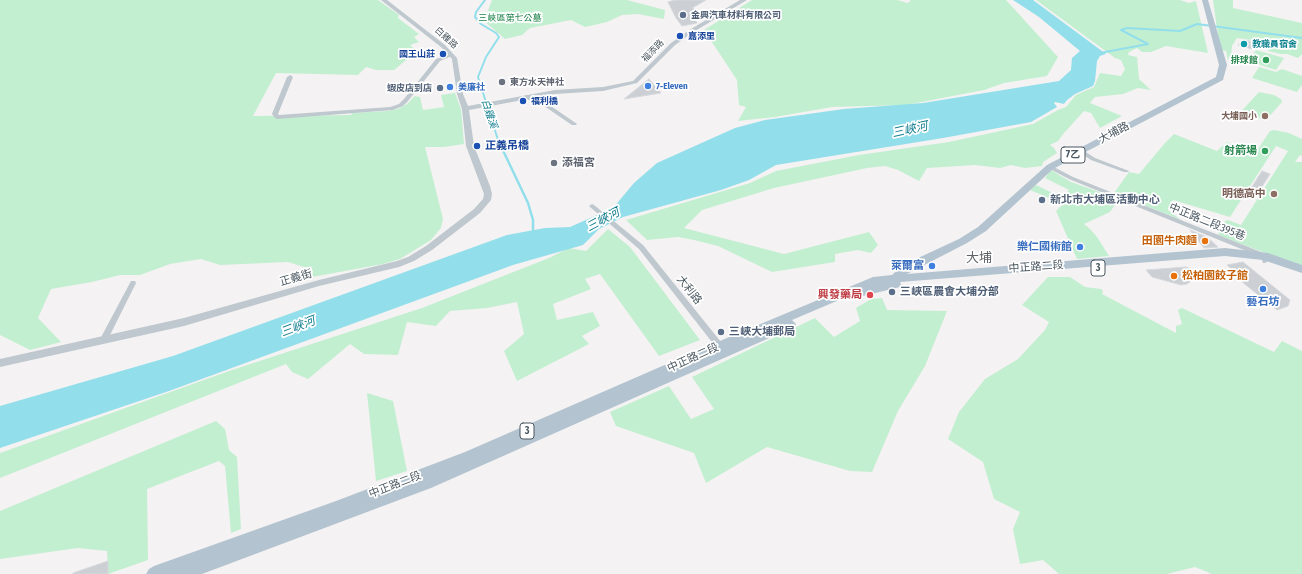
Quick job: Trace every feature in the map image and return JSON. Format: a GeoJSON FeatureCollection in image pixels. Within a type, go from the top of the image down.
{"type":"FeatureCollection","features":[{"type":"Feature","properties":{"kind":"main road","name":"大埔路"},"geometry":{"type":"LineString","coordinates":[[894,281],[907,268],[963,241],[982,229],[1050,167],[1220,78],[1223,65],[1205,0]]}},
{"type":"Feature","properties":{"kind":"main road","name":"中正路二段"},"geometry":{"type":"LineString","coordinates":[[182,574],[426,484],[865,284],[877,280],[894,281],[1229,259],[1264,259],[1302,269]]}},
{"type":"Feature","properties":{"kind":"main road","name":"中正路二段"},"geometry":{"type":"LineString","coordinates":[[1264,259],[1302,274]]}},
{"type":"Feature","properties":{"kind":"main road","name":"中正路二段"},"geometry":{"type":"LineString","coordinates":[[154,574],[336,508],[470,456],[722,349]]}},
{"type":"Feature","properties":{"kind":"street","name":"白雞路"},"geometry":{"type":"LineString","coordinates":[[384,0],[412,21],[452,55],[456,63],[458,86],[465,109]]}},
{"type":"Feature","properties":{"kind":"street","name":"福添路"},"geometry":{"type":"LineString","coordinates":[[526,97],[555,92],[604,88],[635,82],[660,55],[686,34],[744,0]]}},
{"type":"Feature","properties":{"kind":"street"},"geometry":{"type":"LineString","coordinates":[[290,77],[275,114],[277,117],[390,109],[396,108],[416,90],[438,60],[452,55]]}},
{"type":"Feature","properties":{"kind":"street"},"geometry":{"type":"LineString","coordinates":[[465,109],[526,97],[546,105],[574,124]]}},
{"type":"Feature","properties":{"kind":"street","name":"正義街"},"geometry":{"type":"LineString","coordinates":[[0,363],[184,322],[319,283],[399,264],[429,248],[477,211],[487,200],[488,194],[486,186],[470,146],[465,109]]}},
{"type":"Feature","properties":{"kind":"street"},"geometry":{"type":"LineString","coordinates":[[1081,151],[1093,159],[1126,171]]}},
{"type":"Feature","properties":{"kind":"street","name":"中正路二段395巷"},"geometry":{"type":"LineString","coordinates":[[1050,167],[1071,178],[1264,259]]}},
{"type":"Feature","properties":{"kind":"street","name":"大利路"},"geometry":{"type":"LineString","coordinates":[[592,206],[641,247],[722,349]]}},
{"type":"Feature","properties":{"kind":"street"},"geometry":{"type":"LineString","coordinates":[[103,341],[134,283]]}},
{"type":"Feature","properties":{"kind":"green space"},"geometry":{"type":"Polygon","coordinates":[[[0,0],[378,0],[399,15],[398,18],[419,34],[414,37],[419,42],[410,45],[419,53],[405,61],[394,70],[376,70],[366,67],[358,75],[276,73],[253,116],[351,115],[352,113],[387,111],[398,109],[407,104],[415,96],[420,97],[423,110],[444,107],[441,95],[455,93],[461,109],[464,144],[444,147],[425,147],[443,219],[441,228],[431,240],[400,259],[383,264],[312,277],[307,268],[288,262],[220,265],[201,259],[170,264],[140,275],[120,275],[92,282],[51,289],[38,318],[61,342],[30,350],[0,335],[0,0]]]}},
{"type":"Feature","properties":{"kind":"green space","name":"三峽區第七公墓"},"geometry":{"type":"Polygon","coordinates":[[[492,0],[627,0],[665,10],[664,19],[638,14],[622,15],[607,22],[585,27],[571,20],[530,28],[522,35],[505,39],[484,21],[492,0]]]}},
{"type":"Feature","properties":{"kind":"green space"},"geometry":{"type":"Polygon","coordinates":[[[752,0],[897,0],[908,3],[911,0],[1006,0],[1058,57],[1047,76],[1004,83],[984,90],[906,105],[832,107],[775,117],[738,121],[746,107],[739,105],[737,80],[704,30],[752,0]]]}},
{"type":"Feature","properties":{"kind":"green space"},"geometry":{"type":"Polygon","coordinates":[[[1036,0],[1180,0],[1189,3],[1196,1],[1208,53],[1166,46],[1151,52],[1142,52],[1137,48],[1129,52],[1128,55],[1137,57],[1139,79],[1151,90],[1138,88],[1123,94],[1095,97],[1090,103],[1122,116],[1100,128],[1091,113],[1084,111],[1058,141],[1050,145],[1057,153],[1043,162],[1042,166],[1025,168],[1011,165],[1000,168],[975,165],[927,168],[919,181],[898,170],[885,166],[867,168],[774,188],[702,210],[684,228],[784,254],[869,232],[878,245],[871,253],[858,250],[835,254],[835,262],[772,272],[718,246],[678,237],[647,240],[626,220],[750,183],[776,171],[859,155],[949,142],[1033,124],[1066,107],[1076,95],[1094,87],[1100,73],[1121,76],[1125,69],[1121,60],[1115,58],[1036,0]]]}},
{"type":"Feature","properties":{"kind":"green space"},"geometry":{"type":"Polygon","coordinates":[[[1213,0],[1233,0],[1233,8],[1302,23],[1302,54],[1298,58],[1287,54],[1268,51],[1268,49],[1261,47],[1268,42],[1237,38],[1232,46],[1231,56],[1229,57],[1228,61],[1226,51],[1220,50],[1213,0]]]}},
{"type":"Feature","properties":{"kind":"green space","name":"排球館"},"geometry":{"type":"Polygon","coordinates":[[[1256,50],[1284,58],[1276,70],[1248,61],[1256,50]]]}},
{"type":"Feature","properties":{"kind":"green space"},"geometry":{"type":"Polygon","coordinates":[[[1259,67],[1276,72],[1282,69],[1302,76],[1302,85],[1297,92],[1252,78],[1259,67]]]}},
{"type":"Feature","properties":{"kind":"green space"},"geometry":{"type":"Polygon","coordinates":[[[1259,92],[1274,95],[1281,99],[1282,102],[1267,119],[1255,118],[1246,113],[1242,117],[1238,115],[1259,92]]]}},
{"type":"Feature","properties":{"kind":"green space"},"geometry":{"type":"Polygon","coordinates":[[[1274,130],[1289,133],[1302,139],[1302,156],[1300,155],[1295,162],[1302,162],[1302,267],[1218,235],[1225,221],[1228,220],[1241,225],[1288,151],[1276,146],[1230,217],[1173,200],[1168,210],[1181,220],[1114,193],[1129,172],[1139,174],[1174,134],[1217,151],[1227,142],[1254,155],[1270,131],[1274,130]]]}},
{"type":"Feature","properties":{"kind":"green space"},"geometry":{"type":"Polygon","coordinates":[[[1051,170],[1071,182],[1119,199],[1110,212],[1084,224],[1097,237],[1109,256],[1077,259],[1056,211],[1063,204],[1030,190],[1036,185],[1063,198],[1069,190],[1045,178],[1051,170]]]}},
{"type":"Feature","properties":{"kind":"green space"},"geometry":{"type":"Polygon","coordinates":[[[608,229],[630,247],[700,340],[659,356],[600,274],[585,279],[591,289],[553,304],[557,320],[593,312],[600,326],[582,336],[589,344],[517,381],[504,351],[524,334],[517,302],[487,308],[450,311],[436,326],[407,322],[398,355],[364,354],[350,344],[308,379],[292,372],[286,364],[0,478],[0,453],[229,371],[422,308],[549,258],[569,248],[586,251],[608,229]]]}},
{"type":"Feature","properties":{"kind":"green space"},"geometry":{"type":"Polygon","coordinates":[[[1048,277],[1070,277],[1085,287],[1101,289],[1103,291],[1102,294],[1176,333],[1176,326],[1182,324],[1178,310],[1182,308],[1274,352],[1282,341],[1302,351],[1302,574],[1212,574],[1195,567],[1167,574],[1059,574],[1043,560],[1020,564],[1013,529],[1020,512],[994,499],[983,462],[948,439],[959,412],[985,379],[1018,359],[1045,330],[1049,322],[1022,305],[1048,277]]]}},
{"type":"Feature","properties":{"kind":"green space"},"geometry":{"type":"Polygon","coordinates":[[[882,298],[887,310],[947,311],[925,366],[898,411],[872,472],[850,471],[767,447],[706,483],[694,453],[616,426],[610,412],[669,386],[691,419],[714,409],[692,377],[815,318],[834,337],[860,321],[856,308],[871,299],[882,298]]]}},
{"type":"Feature","properties":{"kind":"green space"},"geometry":{"type":"Polygon","coordinates":[[[367,393],[393,401],[407,471],[376,481],[367,393]]]}},
{"type":"Feature","properties":{"kind":"green space"},"geometry":{"type":"Polygon","coordinates":[[[216,421],[225,429],[229,450],[237,457],[241,529],[231,533],[225,466],[219,461],[147,489],[148,560],[108,574],[107,551],[78,548],[0,559],[0,511],[216,421]]]}},
{"type":"Feature","properties":{"kind":"water","name":"三峽河"},"geometry":{"type":"Polygon","coordinates":[[[1013,0],[1033,0],[1106,54],[1100,56],[1097,61],[1093,86],[1075,94],[1064,104],[1055,102],[1054,103],[1057,107],[1031,122],[776,165],[749,180],[721,190],[623,217],[599,229],[583,245],[513,265],[169,391],[0,448],[0,406],[173,356],[507,235],[545,228],[570,227],[613,208],[634,183],[657,163],[735,128],[765,120],[844,109],[923,103],[1059,81],[1071,70],[1072,58],[1080,51],[1039,17],[1013,0]]]}},
{"type":"Feature","properties":{"kind":"building","name":"金興汽車材料有限公司"},"geometry":{"type":"Polygon","coordinates":[[[675,0],[706,0],[692,8],[696,10],[691,13],[697,23],[682,26],[668,2],[675,0]]]}},
{"type":"Feature","properties":{"kind":"building","name":"教職員宿舍"},"geometry":{"type":"Polygon","coordinates":[[[1243,39],[1256,43],[1252,49],[1238,45],[1243,39]]]}},
{"type":"Feature","properties":{"kind":"building","name":"7-Eleven"},"geometry":{"type":"Polygon","coordinates":[[[649,79],[661,93],[624,99],[649,79]]]}},
{"type":"Feature","properties":{"kind":"building"},"geometry":{"type":"Polygon","coordinates":[[[1262,171],[1270,174],[1256,196],[1248,193],[1262,171]]]}},
{"type":"Feature","properties":{"kind":"building","name":"田園牛肉麵"},"geometry":{"type":"Polygon","coordinates":[[[1190,230],[1207,237],[1218,247],[1204,248],[1190,230]]]}},
{"type":"Feature","properties":{"kind":"building","name":"藝石坊"},"geometry":{"type":"Polygon","coordinates":[[[1243,262],[1290,300],[1288,306],[1277,310],[1236,277],[1241,277],[1227,265],[1243,262]]]}},
{"type":"Feature","properties":{"kind":"building","name":"松柏園餃子館"},"geometry":{"type":"Polygon","coordinates":[[[1186,267],[1200,274],[1187,284],[1181,285],[1152,277],[1146,270],[1186,267]]]}},
{"type":"Feature","properties":{"kind":"building"},"geometry":{"type":"Polygon","coordinates":[[[108,561],[108,574],[73,574],[73,573],[108,561]]]}},
{"type":"Feature","properties":{"kind":"waterway","name":"白雞溪"},"geometry":{"type":"LineString","coordinates":[[485,0],[476,12],[475,17],[481,24],[496,33],[499,37],[486,57],[478,77],[499,143]]}},
{"type":"Feature","properties":{"kind":"waterway"},"geometry":{"type":"LineString","coordinates":[[1100,53],[1148,44],[1121,30],[1127,28],[1180,31],[1197,24],[1302,38]]}},
{"type":"Feature","properties":{"kind":"waterway","name":"白雞溪"},"geometry":{"type":"LineString","coordinates":[[499,142],[528,203],[533,220],[533,232]]}},
{"type":"Feature","properties":{"kind":"place","name":"金興汽車材料有限公司"},"geometry":{"type":"Point","coordinates":[683,15]}},
{"type":"Feature","properties":{"kind":"place","name":"嘉添里"},"geometry":{"type":"Point","coordinates":[680,36]}},
{"type":"Feature","properties":{"kind":"place","name":"教職員宿舍"},"geometry":{"type":"Point","coordinates":[1244,44]}},
{"type":"Feature","properties":{"kind":"place","name":"國王山莊"},"geometry":{"type":"Point","coordinates":[443,54]}},
{"type":"Feature","properties":{"kind":"place","name":"排球館"},"geometry":{"type":"Point","coordinates":[1266,60]}},
{"type":"Feature","properties":{"kind":"place","name":"東方水天神社"},"geometry":{"type":"Point","coordinates":[502,82]}},
{"type":"Feature","properties":{"kind":"place","name":"7-Eleven"},"geometry":{"type":"Point","coordinates":[648,86]}},
{"type":"Feature","properties":{"kind":"place","name":"美廉社"},"geometry":{"type":"Point","coordinates":[450,87]}},
{"type":"Feature","properties":{"kind":"place","name":"蝦皮店到店"},"geometry":{"type":"Point","coordinates":[440,88]}},
{"type":"Feature","properties":{"kind":"place","name":"福利橋"},"geometry":{"type":"Point","coordinates":[523,101]}},
{"type":"Feature","properties":{"kind":"place","name":"大埔國小"},"geometry":{"type":"Point","coordinates":[1265,116]}},
{"type":"Feature","properties":{"kind":"place","name":"正義吊橋"},"geometry":{"type":"Point","coordinates":[477,146]}},
{"type":"Feature","properties":{"kind":"place","name":"射箭場"},"geometry":{"type":"Point","coordinates":[1265,151]}},
{"type":"Feature","properties":{"kind":"place","name":"添福宮"},"geometry":{"type":"Point","coordinates":[554,163]}},
{"type":"Feature","properties":{"kind":"place","name":"明德高中"},"geometry":{"type":"Point","coordinates":[1274,194]}},
{"type":"Feature","properties":{"kind":"place","name":"新北市大埔區活動中心"},"geometry":{"type":"Point","coordinates":[1042,200]}},
{"type":"Feature","properties":{"kind":"place","name":"田園牛肉麵"},"geometry":{"type":"Point","coordinates":[1205,241]}},
{"type":"Feature","properties":{"kind":"place","name":"樂仁國術館"},"geometry":{"type":"Point","coordinates":[1080,247]}},
{"type":"Feature","properties":{"kind":"place","name":"萊爾富"},"geometry":{"type":"Point","coordinates":[932,266]}},
{"type":"Feature","properties":{"kind":"place","name":"松柏園餃子館"},"geometry":{"type":"Point","coordinates":[1174,276]}},
{"type":"Feature","properties":{"kind":"place","name":"藝石坊"},"geometry":{"type":"Point","coordinates":[1263,289]}},
{"type":"Feature","properties":{"kind":"place","name":"三峽區農會大埔分部"},"geometry":{"type":"Point","coordinates":[892,292]}},
{"type":"Feature","properties":{"kind":"place","name":"興發藥局"},"geometry":{"type":"Point","coordinates":[870,295]}},
{"type":"Feature","properties":{"kind":"place","name":"三峽大埔郵局"},"geometry":{"type":"Point","coordinates":[721,332]}},
{"type":"Feature","properties":{"kind":"district","name":"大埔"},"geometry":{"type":"Point","coordinates":[979,258]}}]}
